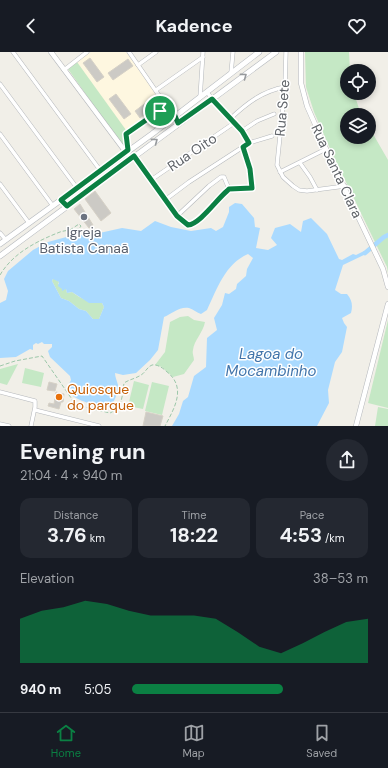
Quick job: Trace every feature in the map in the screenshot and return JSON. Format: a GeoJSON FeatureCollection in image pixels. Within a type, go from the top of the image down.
{"type":"FeatureCollection","features":[{"type":"Feature","properties":{"kind":"main road"},"geometry":{"type":"LineString","coordinates":[[0,244],[200,98],[259,52]]}},
{"type":"Feature","properties":{"kind":"main road"},"geometry":{"type":"LineString","coordinates":[[0,256],[276,52]]}},
{"type":"Feature","properties":{"kind":"main road"},"geometry":{"type":"LineString","coordinates":[[61,200],[67,206]]}},
{"type":"Feature","properties":{"kind":"main road"},"geometry":{"type":"LineString","coordinates":[[14,234],[19,241]]}},
{"type":"Feature","properties":{"kind":"street"},"geometry":{"type":"LineString","coordinates":[[13,52],[100,170]]}},
{"type":"Feature","properties":{"kind":"street"},"geometry":{"type":"LineString","coordinates":[[51,52],[132,158],[151,180],[177,216],[185,224],[192,224],[229,189],[252,188],[250,169],[243,147]]}},
{"type":"Feature","properties":{"kind":"street"},"geometry":{"type":"LineString","coordinates":[[64,70],[87,52]]}},
{"type":"Feature","properties":{"kind":"street"},"geometry":{"type":"LineString","coordinates":[[129,52],[178,123]]}},
{"type":"Feature","properties":{"kind":"street"},"geometry":{"type":"LineString","coordinates":[[138,65],[156,52]]}},
{"type":"Feature","properties":{"kind":"street"},"geometry":{"type":"LineString","coordinates":[[231,73],[233,52]]}},
{"type":"Feature","properties":{"kind":"street","name":"Rua Sete"},"geometry":{"type":"LineString","coordinates":[[280,172],[277,165],[285,87],[286,52]]}},
{"type":"Feature","properties":{"kind":"street","name":"Rua Santa Clara"},"geometry":{"type":"LineString","coordinates":[[301,52],[300,73],[303,92],[326,149],[345,186],[383,269],[388,287]]}},
{"type":"Feature","properties":{"kind":"street"},"geometry":{"type":"LineString","coordinates":[[156,90],[203,54]]}},
{"type":"Feature","properties":{"kind":"street"},"geometry":{"type":"LineString","coordinates":[[200,98],[203,54]]}},
{"type":"Feature","properties":{"kind":"street"},"geometry":{"type":"LineString","coordinates":[[0,84],[77,188]]}},
{"type":"Feature","properties":{"kind":"street"},"geometry":{"type":"LineString","coordinates":[[230,119],[253,100],[271,91],[285,87]]}},
{"type":"Feature","properties":{"kind":"street"},"geometry":{"type":"LineString","coordinates":[[207,92],[234,124],[242,131],[249,143]]}},
{"type":"Feature","properties":{"kind":"street"},"geometry":{"type":"LineString","coordinates":[[127,151],[126,134],[159,111],[174,117]]}},
{"type":"Feature","properties":{"kind":"street"},"geometry":{"type":"LineString","coordinates":[[242,131],[257,121],[274,114]]}},
{"type":"Feature","properties":{"kind":"street","name":"Rua Oito"},"geometry":{"type":"LineString","coordinates":[[151,180],[234,124]]}},
{"type":"Feature","properties":{"kind":"street"},"geometry":{"type":"LineString","coordinates":[[0,134],[53,206]]}},
{"type":"Feature","properties":{"kind":"street"},"geometry":{"type":"LineString","coordinates":[[165,200],[189,182],[249,143],[272,136]]}},
{"type":"Feature","properties":{"kind":"street"},"geometry":{"type":"LineString","coordinates":[[326,149],[280,172],[293,186],[299,190],[317,190],[345,186]]}},
{"type":"Feature","properties":{"kind":"street"},"geometry":{"type":"LineString","coordinates":[[300,163],[317,190]]}},
{"type":"Feature","properties":{"kind":"street"},"geometry":{"type":"LineString","coordinates":[[177,216],[209,186],[221,177],[224,177],[229,189]]}},
{"type":"Feature","properties":{"kind":"street"},"geometry":{"type":"LineString","coordinates":[[0,184],[29,223]]}},
{"type":"Feature","properties":{"kind":"street"},"geometry":{"type":"LineString","coordinates":[[0,233],[6,240]]}},
{"type":"Feature","properties":{"kind":"street"},"geometry":{"type":"LineString","coordinates":[[356,426],[388,304]]}},
{"type":"Feature","properties":{"kind":"street"},"geometry":{"type":"LineString","coordinates":[[0,392],[34,400],[36,404],[31,426]]}},
{"type":"Feature","properties":{"kind":"street"},"geometry":{"type":"LineString","coordinates":[[35,410],[99,426]]}},
{"type":"Feature","properties":{"kind":"street"},"geometry":{"type":"LineString","coordinates":[[0,424],[9,426]]}},
{"type":"Feature","properties":{"kind":"path"},"geometry":{"type":"LineString","coordinates":[[0,275],[6,266],[36,242],[60,232],[79,229],[81,226],[79,224],[76,225],[70,230]]}},
{"type":"Feature","properties":{"kind":"path"},"geometry":{"type":"LineString","coordinates":[[0,366],[41,355],[76,405],[110,414],[122,400],[124,383],[141,375],[153,365],[162,367],[173,377],[179,390],[176,403],[165,426]]}},
{"type":"Feature","properties":{"kind":"shaded area"},"geometry":{"type":"Polygon","coordinates":[[[91,52],[126,52],[164,101],[126,130],[126,146],[68,69],[91,52]]]}},
{"type":"Feature","properties":{"kind":"green space"},"geometry":{"type":"Polygon","coordinates":[[[305,52],[349,52],[350,64],[340,64],[340,100],[356,100],[359,108],[340,108],[340,144],[376,144],[376,139],[388,160],[388,273],[387,267],[331,151],[314,112],[306,87],[305,52]]]}},
{"type":"Feature","properties":{"kind":"green space"},"geometry":{"type":"Polygon","coordinates":[[[77,62],[126,130],[126,146],[123,147],[68,69],[77,62]]]}},
{"type":"Feature","properties":{"kind":"green space"},"geometry":{"type":"Polygon","coordinates":[[[54,278],[59,282],[58,284],[66,289],[67,293],[72,292],[86,300],[102,303],[104,307],[99,319],[93,319],[86,311],[79,309],[69,301],[61,298],[52,281],[54,278]]]}},
{"type":"Feature","properties":{"kind":"green space"},"geometry":{"type":"Polygon","coordinates":[[[188,316],[194,320],[205,322],[194,346],[194,360],[184,374],[173,377],[162,367],[155,365],[165,352],[170,322],[180,317],[188,316]]]}},
{"type":"Feature","properties":{"kind":"green space"},"geometry":{"type":"Polygon","coordinates":[[[388,320],[388,408],[368,403],[388,320]]]}},
{"type":"Feature","properties":{"kind":"green space"},"geometry":{"type":"Polygon","coordinates":[[[18,364],[7,385],[0,383],[0,369],[18,364]]]}},
{"type":"Feature","properties":{"kind":"green space"},"geometry":{"type":"Polygon","coordinates":[[[25,368],[44,373],[41,387],[22,383],[25,368]]]}},
{"type":"Feature","properties":{"kind":"green space"},"geometry":{"type":"Polygon","coordinates":[[[134,381],[149,385],[143,409],[128,406],[134,381]]]}},
{"type":"Feature","properties":{"kind":"green space"},"geometry":{"type":"Polygon","coordinates":[[[152,382],[169,386],[162,415],[145,411],[152,382]]]}},
{"type":"Feature","properties":{"kind":"green space"},"geometry":{"type":"Polygon","coordinates":[[[378,407],[388,409],[388,426],[375,426],[378,407]]]}},
{"type":"Feature","properties":{"kind":"water","name":"Lagoa do Mocambinho"},"geometry":{"type":"Polygon","coordinates":[[[235,203],[242,204],[254,218],[255,227],[260,228],[256,248],[268,250],[277,245],[271,238],[275,228],[290,224],[301,232],[303,221],[311,218],[327,234],[339,259],[342,260],[353,254],[356,255],[364,251],[366,254],[343,265],[335,290],[341,294],[347,294],[352,303],[352,310],[351,313],[342,318],[347,327],[342,352],[335,362],[328,390],[329,403],[317,426],[172,426],[179,414],[183,401],[188,397],[194,376],[206,367],[207,338],[217,330],[214,318],[222,305],[225,293],[229,294],[236,289],[237,284],[246,276],[247,269],[253,258],[248,254],[233,264],[218,286],[207,310],[201,314],[189,308],[182,308],[164,317],[158,350],[150,360],[136,373],[123,375],[115,373],[118,385],[115,399],[110,407],[91,404],[73,396],[67,388],[71,380],[70,376],[50,357],[48,351],[52,347],[52,344],[44,344],[42,342],[38,344],[36,343],[33,345],[33,350],[30,349],[16,357],[0,358],[0,303],[6,300],[8,291],[4,279],[8,271],[33,250],[48,242],[70,236],[90,233],[95,234],[122,228],[141,231],[155,221],[171,227],[191,231],[211,228],[216,231],[223,227],[229,212],[229,207],[235,203]],[[53,279],[52,281],[61,298],[69,301],[79,309],[86,311],[93,319],[99,319],[104,307],[102,303],[89,303],[72,292],[67,293],[66,289],[62,291],[62,289],[58,286],[59,282],[53,279]]]}},
{"type":"Feature","properties":{"kind":"building"},"geometry":{"type":"Polygon","coordinates":[[[90,58],[104,77],[97,82],[83,63],[90,58]]]}},
{"type":"Feature","properties":{"kind":"building"},"geometry":{"type":"Polygon","coordinates":[[[128,59],[133,66],[113,80],[108,73],[128,59]]]}},
{"type":"Feature","properties":{"kind":"building"},"geometry":{"type":"Polygon","coordinates":[[[116,94],[131,114],[124,119],[109,99],[116,94]]]}},
{"type":"Feature","properties":{"kind":"building"},"geometry":{"type":"Polygon","coordinates":[[[155,96],[160,103],[140,118],[135,111],[155,96]]]}},
{"type":"Feature","properties":{"kind":"building"},"geometry":{"type":"Polygon","coordinates":[[[95,191],[111,213],[101,221],[85,199],[95,191]]]}},
{"type":"Feature","properties":{"kind":"building","name":"Igreja Batista Canaã"},"geometry":{"type":"Polygon","coordinates":[[[80,204],[93,225],[89,228],[74,209],[80,204]]]}},
{"type":"Feature","properties":{"kind":"building","name":"Quiosque do parque"},"geometry":{"type":"Polygon","coordinates":[[[49,382],[57,384],[55,391],[47,390],[49,382]]]}},
{"type":"Feature","properties":{"kind":"building"},"geometry":{"type":"Polygon","coordinates":[[[56,392],[64,394],[63,402],[61,402],[59,409],[48,406],[49,403],[54,404],[56,392]]]}},
{"type":"Feature","properties":{"kind":"building"},"geometry":{"type":"Polygon","coordinates":[[[146,412],[163,416],[160,426],[143,426],[146,412]]]}},
{"type":"Feature","properties":{"kind":"waterway"},"geometry":{"type":"LineString","coordinates":[[365,253],[388,235]]}},
{"type":"Feature","properties":{"kind":"place","name":"Igreja Batista Canaã"},"geometry":{"type":"Point","coordinates":[84,217]}},
{"type":"Feature","properties":{"kind":"place","name":"Quiosque do parque"},"geometry":{"type":"Point","coordinates":[59,397]}},
{"type":"Feature","properties":{"kind":"route"},"geometry":{"type":"LineString","coordinates":[[212,99],[242,131],[249,143],[243,147],[252,175],[252,188],[229,189],[199,219],[188,225],[177,216],[134,156],[67,206],[61,200],[128,150],[126,134],[160,111],[174,117],[175,116],[178,123],[212,99]]}}]}
